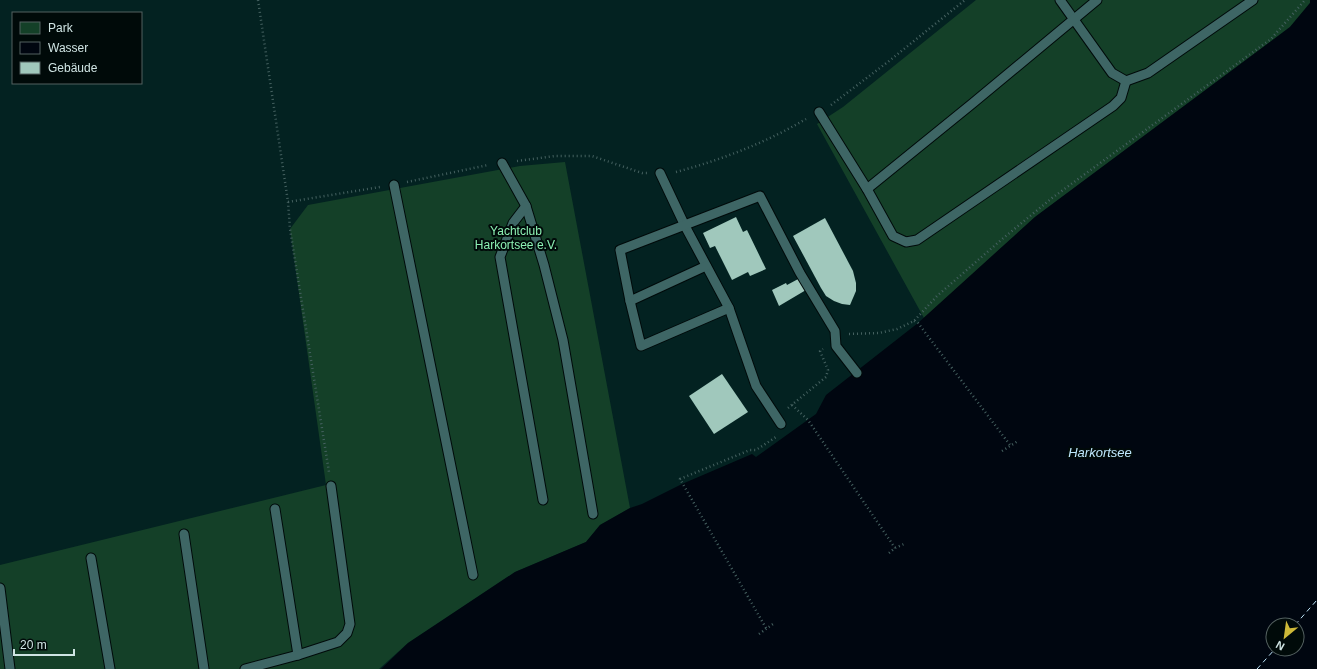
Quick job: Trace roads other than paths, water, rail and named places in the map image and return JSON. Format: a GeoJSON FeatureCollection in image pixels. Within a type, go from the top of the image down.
{"type":"FeatureCollection","features":[{"type":"Feature","properties":{"kind":"lane"},"geometry":{"type":"LineString","coordinates":[[1060,0],[1112,73],[1126,81],[1148,73],[1253,0]]}},
{"type":"Feature","properties":{"kind":"lane"},"geometry":{"type":"LineString","coordinates":[[867,189],[973,104],[1097,0]]}},
{"type":"Feature","properties":{"kind":"lane"},"geometry":{"type":"LineString","coordinates":[[819,112],[867,189],[893,236],[906,242],[917,240],[1113,106],[1121,98],[1126,81]]}},
{"type":"Feature","properties":{"kind":"lane"},"geometry":{"type":"LineString","coordinates":[[502,163],[526,206],[544,265],[563,340],[593,514]]}},
{"type":"Feature","properties":{"kind":"lane"},"geometry":{"type":"LineString","coordinates":[[660,173],[685,226],[729,308],[756,386],[779,420]]}},
{"type":"Feature","properties":{"kind":"lane"},"geometry":{"type":"LineString","coordinates":[[394,185],[472,575]]}},
{"type":"Feature","properties":{"kind":"lane"},"geometry":{"type":"LineString","coordinates":[[729,308],[641,346],[620,250],[760,196],[800,272],[835,331],[836,346],[857,372]]}},
{"type":"Feature","properties":{"kind":"lane"},"geometry":{"type":"LineString","coordinates":[[526,206],[513,223],[500,258],[543,500]]}},
{"type":"Feature","properties":{"kind":"lane"},"geometry":{"type":"LineString","coordinates":[[630,301],[706,266]]}},
{"type":"Feature","properties":{"kind":"lane"},"geometry":{"type":"LineString","coordinates":[[245,669],[298,656],[338,642],[347,633],[350,624],[331,486]]}},
{"type":"Feature","properties":{"kind":"lane"},"geometry":{"type":"LineString","coordinates":[[275,509],[298,656]]}},
{"type":"Feature","properties":{"kind":"lane"},"geometry":{"type":"LineString","coordinates":[[184,534],[204,669]]}},
{"type":"Feature","properties":{"kind":"lane"},"geometry":{"type":"LineString","coordinates":[[91,558],[110,669]]}},
{"type":"Feature","properties":{"kind":"lane"},"geometry":{"type":"LineString","coordinates":[[0,588],[10,669]]}},
{"type":"Feature","properties":{"kind":"water","name":"Harkortsee"},"geometry":{"type":"Polygon","coordinates":[[[1310,0],[1317,0],[1317,669],[381,669],[408,643],[515,572],[586,542],[600,525],[630,508],[752,454],[756,457],[816,414],[826,395],[918,323],[1035,217],[1290,27],[1310,3],[1310,0]]]}},
{"type":"Feature","properties":{"kind":"park label","name":"Yachtclub Harkortsee e.V."},"geometry":{"type":"Point","coordinates":[516,238]}}]}
